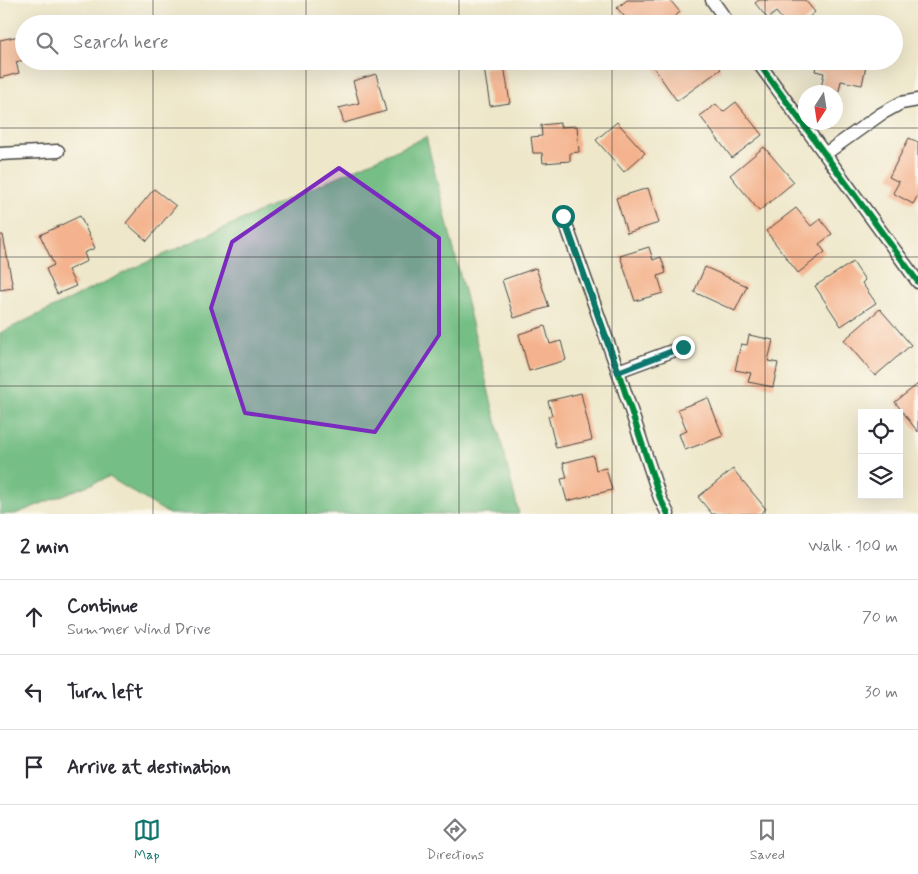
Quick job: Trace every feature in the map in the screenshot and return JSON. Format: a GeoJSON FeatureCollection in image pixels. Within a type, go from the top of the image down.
{"type":"FeatureCollection","features":[{"type":"Feature","properties":{"kind":"street"},"geometry":{"type":"LineString","coordinates":[[712,0],[723,15]]}},
{"type":"Feature","properties":{"kind":"street"},"geometry":{"type":"LineString","coordinates":[[764,70],[918,282]]}},
{"type":"Feature","properties":{"kind":"street"},"geometry":{"type":"LineString","coordinates":[[825,154],[881,114],[901,103],[918,100]]}},
{"type":"Feature","properties":{"kind":"street"},"geometry":{"type":"LineString","coordinates":[[0,154],[58,151]]}},
{"type":"Feature","properties":{"kind":"street"},"geometry":{"type":"LineString","coordinates":[[563,216],[660,498],[668,514]]}},
{"type":"Feature","properties":{"kind":"street"},"geometry":{"type":"LineString","coordinates":[[618,372],[683,347]]}},
{"type":"Feature","properties":{"kind":"highlighted area"},"geometry":{"type":"Polygon","coordinates":[[[339,168],[439,238],[439,335],[375,432],[245,413],[211,308],[232,242],[339,168]]]}},
{"type":"Feature","properties":{"kind":"green space"},"geometry":{"type":"Polygon","coordinates":[[[426,137],[519,514],[169,514],[109,477],[15,514],[0,514],[0,333],[132,269],[426,137]]]}},
{"type":"Feature","properties":{"kind":"building"},"geometry":{"type":"Polygon","coordinates":[[[627,0],[670,0],[680,12],[676,15],[623,15],[617,8],[627,0]]]}},
{"type":"Feature","properties":{"kind":"building"},"geometry":{"type":"Polygon","coordinates":[[[759,0],[805,0],[815,12],[812,15],[778,15],[776,12],[773,15],[765,15],[755,3],[759,0]]]}},
{"type":"Feature","properties":{"kind":"building"},"geometry":{"type":"Polygon","coordinates":[[[15,37],[15,70],[18,70],[19,73],[0,78],[0,40],[15,37]]]}},
{"type":"Feature","properties":{"kind":"building"},"geometry":{"type":"Polygon","coordinates":[[[484,70],[505,70],[510,103],[490,106],[484,70]]]}},
{"type":"Feature","properties":{"kind":"building"},"geometry":{"type":"Polygon","coordinates":[[[655,70],[720,70],[677,101],[655,70]]]}},
{"type":"Feature","properties":{"kind":"building"},"geometry":{"type":"Polygon","coordinates":[[[815,70],[865,70],[862,85],[841,81],[840,85],[822,85],[824,73],[815,70]]]}},
{"type":"Feature","properties":{"kind":"building"},"geometry":{"type":"Polygon","coordinates":[[[376,74],[386,111],[344,123],[339,108],[359,103],[353,81],[376,74]]]}},
{"type":"Feature","properties":{"kind":"building"},"geometry":{"type":"Polygon","coordinates":[[[736,102],[762,135],[732,158],[700,116],[716,104],[723,112],[736,102]]]}},
{"type":"Feature","properties":{"kind":"building"},"geometry":{"type":"Polygon","coordinates":[[[617,122],[645,153],[624,172],[596,140],[617,122]]]}},
{"type":"Feature","properties":{"kind":"building"},"geometry":{"type":"Polygon","coordinates":[[[560,123],[560,127],[577,126],[579,152],[570,153],[570,161],[543,163],[542,153],[533,153],[531,137],[542,136],[541,125],[560,123]]]}},
{"type":"Feature","properties":{"kind":"building"},"geometry":{"type":"Polygon","coordinates":[[[909,138],[918,142],[918,195],[913,204],[893,193],[899,182],[889,177],[909,138]]]}},
{"type":"Feature","properties":{"kind":"building"},"geometry":{"type":"Polygon","coordinates":[[[764,147],[794,182],[759,211],[730,175],[764,147]]]}},
{"type":"Feature","properties":{"kind":"building"},"geometry":{"type":"Polygon","coordinates":[[[648,188],[659,223],[627,233],[616,198],[648,188]]]}},
{"type":"Feature","properties":{"kind":"building"},"geometry":{"type":"Polygon","coordinates":[[[154,189],[176,206],[147,241],[126,223],[154,189]]]}},
{"type":"Feature","properties":{"kind":"building"},"geometry":{"type":"Polygon","coordinates":[[[796,208],[811,226],[820,219],[832,234],[819,244],[825,252],[798,273],[766,231],[796,208]]]}},
{"type":"Feature","properties":{"kind":"building"},"geometry":{"type":"Polygon","coordinates":[[[80,216],[95,248],[84,253],[87,261],[68,270],[76,286],[57,294],[46,269],[54,265],[40,235],[80,216]]]}},
{"type":"Feature","properties":{"kind":"building"},"geometry":{"type":"Polygon","coordinates":[[[0,235],[3,235],[13,288],[0,290],[0,235]]]}},
{"type":"Feature","properties":{"kind":"building"},"geometry":{"type":"Polygon","coordinates":[[[649,247],[653,260],[661,257],[666,273],[658,276],[663,293],[635,301],[620,256],[649,247]]]}},
{"type":"Feature","properties":{"kind":"building"},"geometry":{"type":"Polygon","coordinates":[[[853,262],[865,280],[862,283],[876,303],[841,326],[815,286],[853,262]]]}},
{"type":"Feature","properties":{"kind":"building"},"geometry":{"type":"Polygon","coordinates":[[[705,267],[747,286],[735,311],[694,292],[705,267]]]}},
{"type":"Feature","properties":{"kind":"building"},"geometry":{"type":"Polygon","coordinates":[[[536,268],[549,307],[514,318],[502,280],[536,268]]]}},
{"type":"Feature","properties":{"kind":"building"},"geometry":{"type":"Polygon","coordinates":[[[880,309],[911,345],[875,376],[844,340],[880,309]]]}},
{"type":"Feature","properties":{"kind":"building"},"geometry":{"type":"Polygon","coordinates":[[[545,326],[550,344],[561,341],[566,360],[529,371],[519,334],[545,326]]]}},
{"type":"Feature","properties":{"kind":"building"},"geometry":{"type":"Polygon","coordinates":[[[749,335],[773,340],[768,361],[778,363],[773,387],[748,382],[751,373],[735,370],[741,344],[747,345],[749,335]]]}},
{"type":"Feature","properties":{"kind":"building"},"geometry":{"type":"Polygon","coordinates":[[[918,384],[918,432],[903,412],[903,409],[900,409],[895,402],[918,384]]]}},
{"type":"Feature","properties":{"kind":"building"},"geometry":{"type":"Polygon","coordinates":[[[581,393],[592,440],[556,448],[548,416],[552,415],[548,401],[581,393]]]}},
{"type":"Feature","properties":{"kind":"building"},"geometry":{"type":"Polygon","coordinates":[[[708,398],[723,436],[685,450],[679,434],[687,431],[678,409],[708,398]]]}},
{"type":"Feature","properties":{"kind":"building"},"geometry":{"type":"Polygon","coordinates":[[[593,455],[596,470],[606,468],[612,490],[567,501],[561,479],[567,478],[563,463],[593,455]]]}},
{"type":"Feature","properties":{"kind":"building"},"geometry":{"type":"Polygon","coordinates":[[[733,469],[766,509],[760,514],[712,514],[698,497],[733,469]]]}},
{"type":"Feature","properties":{"kind":"cycle path"},"geometry":{"type":"LineString","coordinates":[[764,70],[918,282]]}},
{"type":"Feature","properties":{"kind":"cycle path"},"geometry":{"type":"LineString","coordinates":[[563,216],[618,371],[660,498],[668,514]]}},
{"type":"Feature","properties":{"kind":"route"},"geometry":{"type":"LineString","coordinates":[[563,216],[618,372],[683,347]]}}]}
